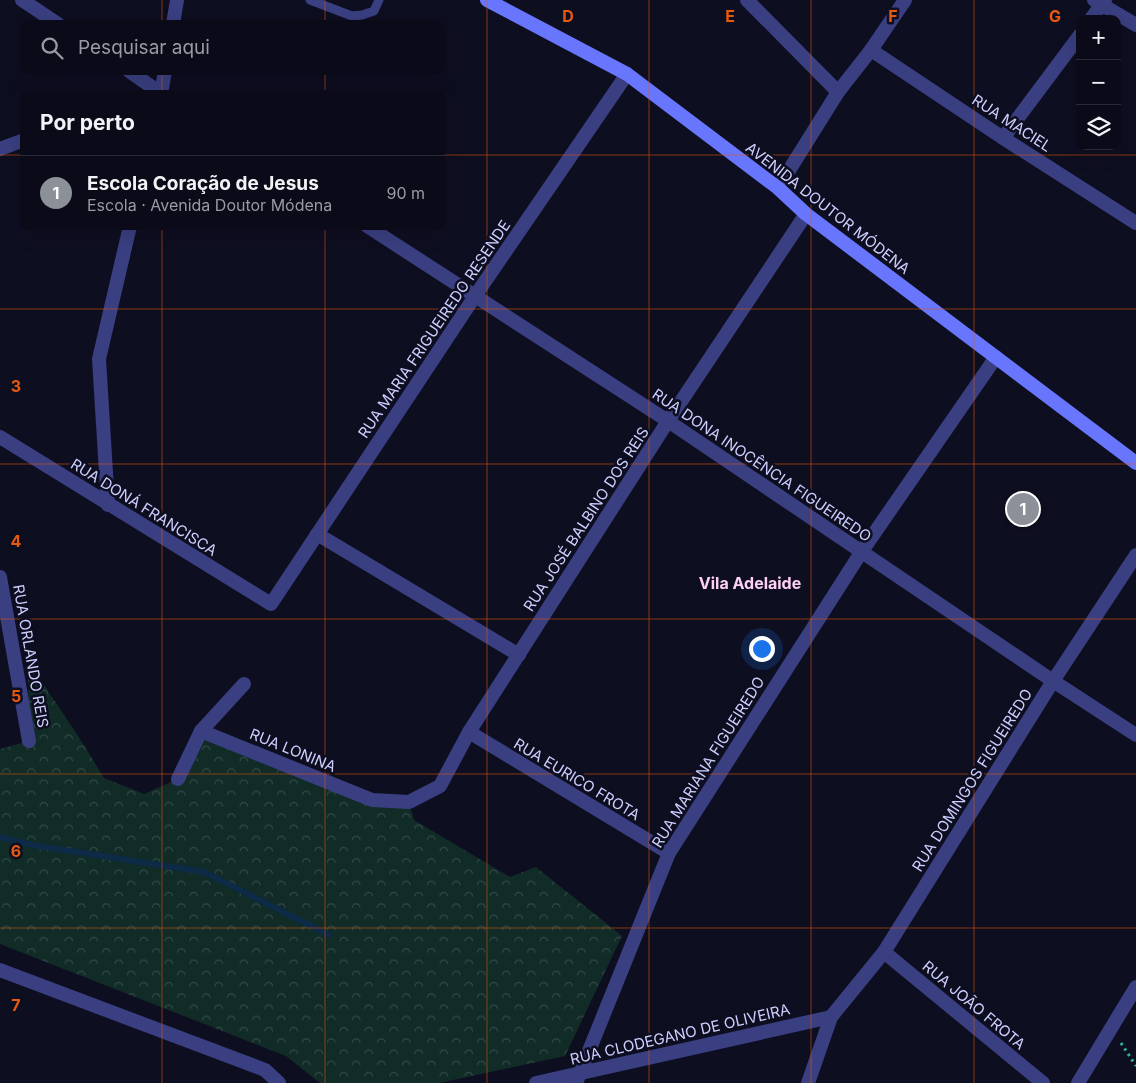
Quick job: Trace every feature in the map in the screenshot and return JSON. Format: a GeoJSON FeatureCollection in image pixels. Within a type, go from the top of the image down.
{"type":"FeatureCollection","features":[{"type":"Feature","properties":{"kind":"main road","name":"AVENIDA DOUTOR MÓDENA"},"geometry":{"type":"LineString","coordinates":[[487,0],[627,74],[778,188],[806,214],[1136,463]]}},
{"type":"Feature","properties":{"kind":"street"},"geometry":{"type":"LineString","coordinates":[[22,0],[52,20]]}},
{"type":"Feature","properties":{"kind":"street"},"geometry":{"type":"LineString","coordinates":[[174,20],[177,0]]}},
{"type":"Feature","properties":{"kind":"street"},"geometry":{"type":"LineString","coordinates":[[747,0],[838,92]]}},
{"type":"Feature","properties":{"kind":"street"},"geometry":{"type":"LineString","coordinates":[[778,188],[838,92],[871,50],[906,0]]}},
{"type":"Feature","properties":{"kind":"street"},"geometry":{"type":"LineString","coordinates":[[1094,15],[1100,2],[1136,26]]}},
{"type":"Feature","properties":{"kind":"street"},"geometry":{"type":"LineString","coordinates":[[1003,138],[1076,39]]}},
{"type":"Feature","properties":{"kind":"street","name":"RUA MACIEL"},"geometry":{"type":"LineString","coordinates":[[871,50],[1003,138],[1136,223]]}},
{"type":"Feature","properties":{"kind":"street","name":"RUA MARIA FRIGUEIREDO RESENDE"},"geometry":{"type":"LineString","coordinates":[[271,604],[475,296],[627,74]]}},
{"type":"Feature","properties":{"kind":"street"},"geometry":{"type":"LineString","coordinates":[[134,75],[154,90]]}},
{"type":"Feature","properties":{"kind":"street"},"geometry":{"type":"LineString","coordinates":[[159,90],[164,75]]}},
{"type":"Feature","properties":{"kind":"street"},"geometry":{"type":"LineString","coordinates":[[0,148],[20,141]]}},
{"type":"Feature","properties":{"kind":"street","name":"RUA JOSÉ BALBINO DOS REIS"},"geometry":{"type":"LineString","coordinates":[[372,800],[409,802],[440,786],[469,732],[668,421],[806,214]]}},
{"type":"Feature","properties":{"kind":"street"},"geometry":{"type":"LineString","coordinates":[[108,505],[99,359],[129,230]]}},
{"type":"Feature","properties":{"kind":"street","name":"RUA DONA INOCÊNCIA FIGUEIREDO"},"geometry":{"type":"LineString","coordinates":[[373,230],[668,421],[1136,735]]}},
{"type":"Feature","properties":{"kind":"street","name":"RUA MARIANA FIGUEIREDO"},"geometry":{"type":"LineString","coordinates":[[577,1078],[669,853],[862,551],[996,357]]}},
{"type":"Feature","properties":{"kind":"street","name":"RUA DONÁ FRANCISCA"},"geometry":{"type":"LineString","coordinates":[[0,437],[271,604]]}},
{"type":"Feature","properties":{"kind":"street"},"geometry":{"type":"LineString","coordinates":[[318,534],[519,655]]}},
{"type":"Feature","properties":{"kind":"street","name":"RUA DOMINGOS FIGUEIREDO"},"geometry":{"type":"LineString","coordinates":[[808,1083],[831,1017],[884,952],[1053,681],[1136,555]]}},
{"type":"Feature","properties":{"kind":"street","name":"RUA ORLANDO REIS"},"geometry":{"type":"LineString","coordinates":[[0,577],[30,741]]}},
{"type":"Feature","properties":{"kind":"street"},"geometry":{"type":"LineString","coordinates":[[178,779],[201,731],[244,684]]}},
{"type":"Feature","properties":{"kind":"street","name":"RUA LONINA"},"geometry":{"type":"LineString","coordinates":[[201,731],[372,800]]}},
{"type":"Feature","properties":{"kind":"street","name":"RUA EURICO FROTA"},"geometry":{"type":"LineString","coordinates":[[469,732],[669,853]]}},
{"type":"Feature","properties":{"kind":"street","name":"RUA JOÃO FROTA"},"geometry":{"type":"LineString","coordinates":[[884,952],[1043,1083]]}},
{"type":"Feature","properties":{"kind":"street"},"geometry":{"type":"LineString","coordinates":[[0,970],[265,1070],[279,1083]]}},
{"type":"Feature","properties":{"kind":"street"},"geometry":{"type":"LineString","coordinates":[[1078,1083],[1136,987]]}},
{"type":"Feature","properties":{"kind":"street","name":"RUA CLODEGANO DE OLIVEIRA"},"geometry":{"type":"LineString","coordinates":[[536,1083],[577,1078],[831,1017]]}},
{"type":"Feature","properties":{"kind":"lane"},"geometry":{"type":"LineString","coordinates":[[310,0],[352,16],[374,11],[379,0]]}},
{"type":"Feature","properties":{"kind":"path"},"geometry":{"type":"LineString","coordinates":[[1111,1028],[1136,1066]]}},
{"type":"Feature","properties":{"kind":"green space"},"geometry":{"type":"Polygon","coordinates":[[[28,661],[104,778],[144,794],[178,779],[201,731],[372,800],[409,802],[414,820],[510,877],[536,867],[622,936],[565,1056],[439,1083],[320,1083],[286,1056],[0,944],[0,749],[29,741],[28,661]]]}},
{"type":"Feature","properties":{"kind":"waterway"},"geometry":{"type":"LineString","coordinates":[[0,837],[32,845],[204,872],[329,935]]}},
{"type":"Feature","properties":{"kind":"place","name":"Escola Coração de Jesus"},"geometry":{"type":"Point","coordinates":[1023,509]}},
{"type":"Feature","properties":{"kind":"district","name":"Vila Adelaide"},"geometry":{"type":"Point","coordinates":[750,583]}}]}
